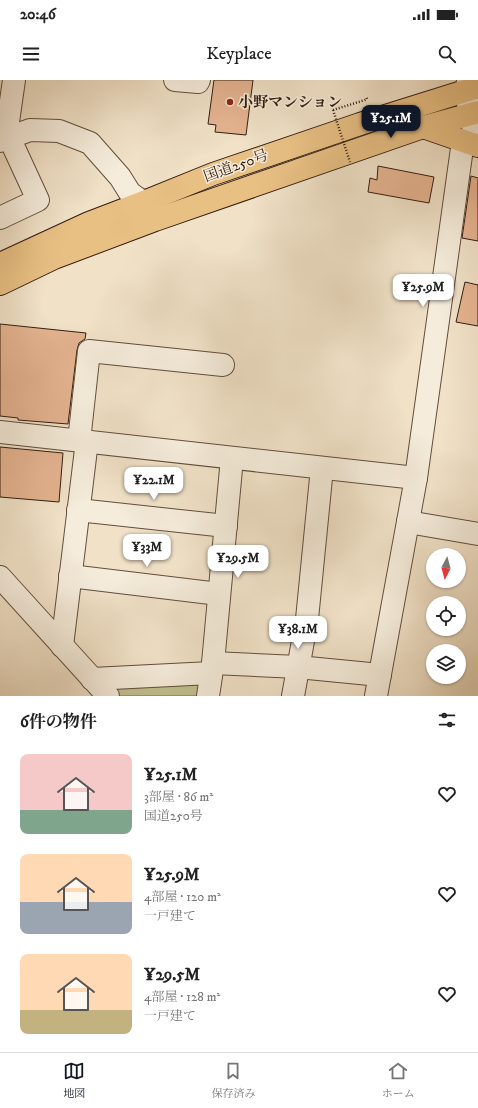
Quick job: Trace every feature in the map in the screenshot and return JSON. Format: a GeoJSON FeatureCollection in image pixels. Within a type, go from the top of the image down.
{"type":"FeatureCollection","features":[{"type":"Feature","properties":{"kind":"main road","name":"国道250号"},"geometry":{"type":"LineString","coordinates":[[0,264],[89,222],[227,169],[471,86]]}},
{"type":"Feature","properties":{"kind":"main road","name":"国道250号"},"geometry":{"type":"LineString","coordinates":[[0,284],[54,258],[155,220],[424,127],[474,113]]}},
{"type":"Feature","properties":{"kind":"main road"},"geometry":{"type":"LineString","coordinates":[[360,124],[398,121],[473,141]]}},
{"type":"Feature","properties":{"kind":"street"},"geometry":{"type":"LineString","coordinates":[[0,218],[38,200],[5,139],[14,80]]}},
{"type":"Feature","properties":{"kind":"street"},"geometry":{"type":"LineString","coordinates":[[175,80],[198,82],[199,80]]}},
{"type":"Feature","properties":{"kind":"street"},"geometry":{"type":"LineString","coordinates":[[92,679],[212,668],[298,667],[378,686],[416,478],[475,132],[471,86]]}},
{"type":"Feature","properties":{"kind":"street"},"geometry":{"type":"LineString","coordinates":[[5,139],[30,130],[59,131],[90,143],[120,177],[130,193],[144,202]]}},
{"type":"Feature","properties":{"kind":"street"},"geometry":{"type":"LineString","coordinates":[[62,646],[78,510],[89,351],[223,365]]}},
{"type":"Feature","properties":{"kind":"street"},"geometry":{"type":"LineString","coordinates":[[0,432],[416,478]]}},
{"type":"Feature","properties":{"kind":"street"},"geometry":{"type":"LineString","coordinates":[[208,696],[232,458]]}},
{"type":"Feature","properties":{"kind":"street"},"geometry":{"type":"LineString","coordinates":[[293,696],[307,619],[322,468]]}},
{"type":"Feature","properties":{"kind":"street"},"geometry":{"type":"LineString","coordinates":[[78,510],[226,526]]}},
{"type":"Feature","properties":{"kind":"street"},"geometry":{"type":"LineString","coordinates":[[408,522],[478,534]]}},
{"type":"Feature","properties":{"kind":"street"},"geometry":{"type":"LineString","coordinates":[[70,576],[219,594]]}},
{"type":"Feature","properties":{"kind":"street"},"geometry":{"type":"LineString","coordinates":[[0,577],[108,696]]}},
{"type":"Feature","properties":{"kind":"path"},"geometry":{"type":"LineString","coordinates":[[350,162],[333,110],[366,100],[366,96]]}},
{"type":"Feature","properties":{"kind":"shaded area"},"geometry":{"type":"Polygon","coordinates":[[[116,682],[204,685],[202,696],[118,696],[112,689],[116,682]]]}},
{"type":"Feature","properties":{"kind":"building","name":"小野マンション"},"geometry":{"type":"Polygon","coordinates":[[[214,80],[253,80],[246,135],[215,132],[216,125],[208,124],[214,80]]]}},
{"type":"Feature","properties":{"kind":"building"},"geometry":{"type":"Polygon","coordinates":[[[378,166],[434,177],[429,203],[368,192],[370,178],[377,180],[378,166]]]}},
{"type":"Feature","properties":{"kind":"building"},"geometry":{"type":"Polygon","coordinates":[[[471,176],[478,178],[478,241],[462,238],[471,176]]]}},
{"type":"Feature","properties":{"kind":"building"},"geometry":{"type":"Polygon","coordinates":[[[465,282],[478,285],[478,326],[456,322],[465,282]]]}},
{"type":"Feature","properties":{"kind":"building"},"geometry":{"type":"Polygon","coordinates":[[[0,324],[86,333],[85,339],[79,343],[77,350],[68,424],[18,420],[18,418],[0,416],[0,324]]]}},
{"type":"Feature","properties":{"kind":"building"},"geometry":{"type":"Polygon","coordinates":[[[0,447],[63,453],[59,502],[0,497],[0,447]]]}},
{"type":"Feature","properties":{"kind":"place","name":"小野マンション"},"geometry":{"type":"Point","coordinates":[230,102]}}]}
